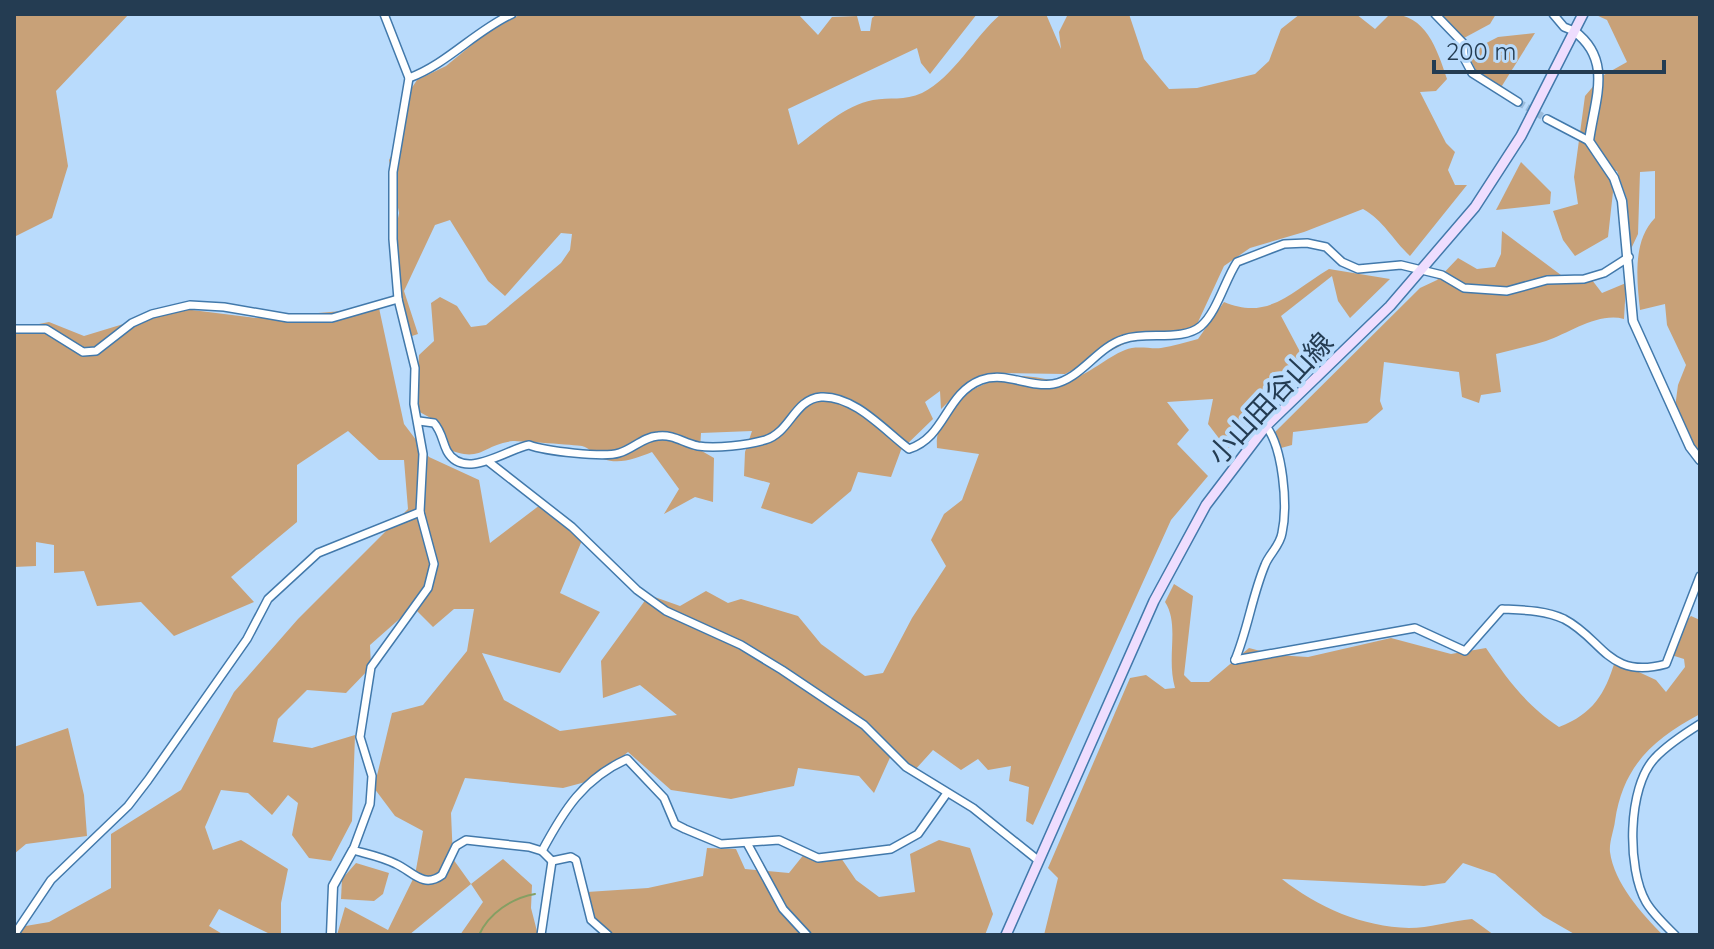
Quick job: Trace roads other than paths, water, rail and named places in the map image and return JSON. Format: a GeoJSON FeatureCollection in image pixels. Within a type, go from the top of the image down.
{"type":"FeatureCollection","features":[{"type":"Feature","properties":{"kind":"main road","name":"小山田谷山線"},"geometry":{"type":"LineString","coordinates":[[1006,935],[1180,549],[1215,493],[1266,426],[1422,271],[1461,226],[1500,170],[1583,14]]}},
{"type":"Feature","properties":{"kind":"street"},"geometry":{"type":"LineString","coordinates":[[331,935],[333,886],[353,850],[370,804],[372,776],[360,737],[371,667],[433,578],[433,552],[422,529],[420,512],[423,454],[414,404],[415,368],[398,299],[393,172],[409,78],[384,14]]}},
{"type":"Feature","properties":{"kind":"street"},"geometry":{"type":"LineString","coordinates":[[409,78],[424,73],[482,30],[512,14]]}},
{"type":"Feature","properties":{"kind":"street"},"geometry":{"type":"LineString","coordinates":[[1435,14],[1463,43],[1464,58],[1472,73],[1518,102]]}},
{"type":"Feature","properties":{"kind":"street"},"geometry":{"type":"LineString","coordinates":[[1553,14],[1564,27],[1591,45],[1599,62],[1589,141]]}},
{"type":"Feature","properties":{"kind":"street"},"geometry":{"type":"LineString","coordinates":[[1547,119],[1589,141],[1619,189],[1629,257],[1633,321],[1690,447],[1700,460]]}},
{"type":"Feature","properties":{"kind":"street"},"geometry":{"type":"LineString","coordinates":[[419,421],[434,423],[452,457],[463,462],[489,462],[529,445],[554,453],[615,455],[654,436],[682,438],[698,446],[766,440],[780,433],[810,399],[823,397],[839,400],[880,424],[909,449],[934,436],[956,397],[979,381],[1007,377],[1052,384],[1067,379],[1104,348],[1120,340],[1140,334],[1187,333],[1201,326],[1237,262],[1284,244],[1307,243],[1326,247],[1342,262],[1358,269],[1401,265],[1442,275],[1464,288],[1507,291],[1547,280],[1594,276],[1629,257]]}},
{"type":"Feature","properties":{"kind":"street"},"geometry":{"type":"LineString","coordinates":[[14,329],[46,329],[83,352],[96,351],[132,323],[152,314],[190,305],[224,307],[288,318],[332,318],[398,299]]}},
{"type":"Feature","properties":{"kind":"street"},"geometry":{"type":"LineString","coordinates":[[1266,426],[1276,438],[1282,469],[1282,533],[1264,566],[1251,617],[1235,660],[1415,628],[1465,651],[1502,609],[1530,610],[1564,619],[1605,655],[1643,670],[1666,664],[1700,576]]}},
{"type":"Feature","properties":{"kind":"street"},"geometry":{"type":"LineString","coordinates":[[489,462],[572,527],[637,590],[666,611],[763,657],[864,725],[906,767],[973,808],[1039,861]]}},
{"type":"Feature","properties":{"kind":"street"},"geometry":{"type":"LineString","coordinates":[[14,935],[51,880],[128,806],[148,780],[247,639],[268,599],[318,553],[420,512]]}},
{"type":"Feature","properties":{"kind":"street"},"geometry":{"type":"LineString","coordinates":[[1675,935],[1646,902],[1634,854],[1633,817],[1639,788],[1654,759],[1700,724]]}},
{"type":"Feature","properties":{"kind":"street"},"geometry":{"type":"LineString","coordinates":[[542,851],[566,806],[584,786],[603,770],[627,759],[664,798],[675,824],[721,844],[779,840],[818,858],[891,849],[926,826],[947,793]]}},
{"type":"Feature","properties":{"kind":"street"},"geometry":{"type":"LineString","coordinates":[[353,850],[397,864],[418,879],[428,880],[442,875],[456,846],[466,840],[542,851],[552,861]]}},
{"type":"Feature","properties":{"kind":"street"},"geometry":{"type":"LineString","coordinates":[[747,843],[783,909],[807,935]]}},
{"type":"Feature","properties":{"kind":"street"},"geometry":{"type":"LineString","coordinates":[[552,861],[571,857],[576,860],[591,920],[608,935]]}},
{"type":"Feature","properties":{"kind":"street"},"geometry":{"type":"LineString","coordinates":[[541,935],[552,861]]}},
{"type":"Feature","properties":{"kind":"waterway"},"geometry":{"type":"LineString","coordinates":[[479,935],[502,908],[535,894]]}},
{"type":"Feature","properties":{"kind":"tunnel"},"geometry":{"type":"LineString","coordinates":[[1518,102],[1547,119]]}}]}
